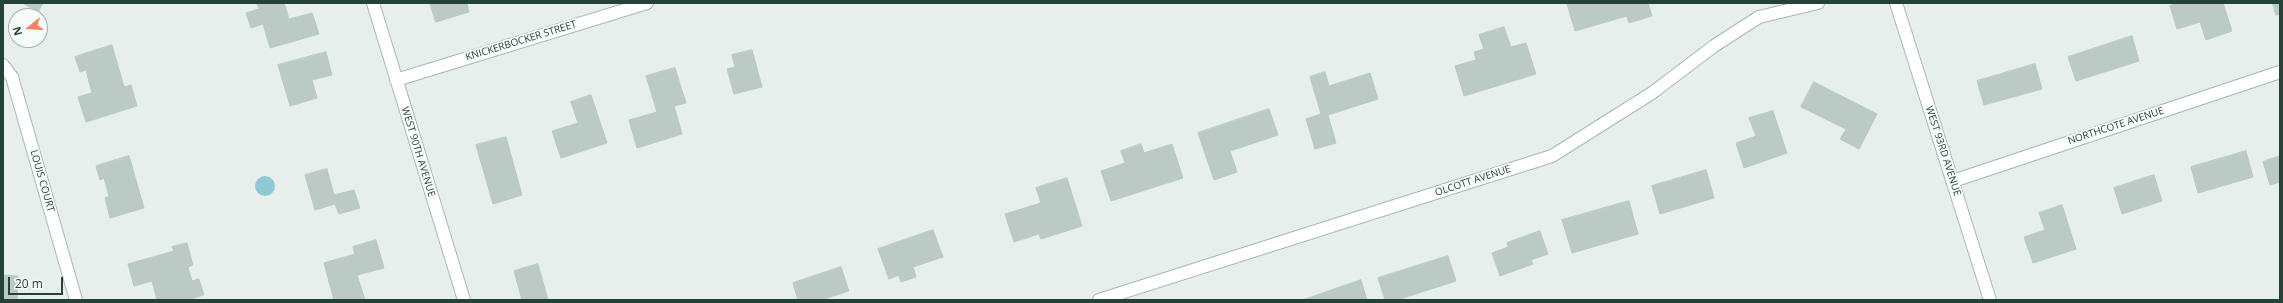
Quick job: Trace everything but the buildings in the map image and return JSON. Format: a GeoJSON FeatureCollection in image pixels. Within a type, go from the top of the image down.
{"type":"FeatureCollection","features":[{"type":"Feature","properties":{"kind":"street","name":"WEST 90TH AVENUE"},"geometry":{"type":"LineString","coordinates":[[373,3],[464,300]]}},
{"type":"Feature","properties":{"kind":"street","name":"KNICKERBOCKER STREET"},"geometry":{"type":"LineString","coordinates":[[396,80],[647,3]]}},
{"type":"Feature","properties":{"kind":"street","name":"OLCOTT AVENUE"},"geometry":{"type":"LineString","coordinates":[[1098,300],[1552,156],[1652,93],[1714,46],[1759,17],[1818,3]]}},
{"type":"Feature","properties":{"kind":"street","name":"WEST 93RD AVENUE"},"geometry":{"type":"LineString","coordinates":[[1896,3],[1990,300]]}},
{"type":"Feature","properties":{"kind":"street","name":"LOUIS COURT"},"geometry":{"type":"LineString","coordinates":[[3,65],[12,77],[76,300]]}},
{"type":"Feature","properties":{"kind":"street","name":"NORTHCOTE AVENUE"},"geometry":{"type":"LineString","coordinates":[[1953,180],[2280,72]]}},
{"type":"Feature","properties":{"kind":"water"},"geometry":{"type":"Polygon","coordinates":[[[261,176],[269,176],[275,182],[275,190],[269,196],[261,196],[255,190],[255,182],[261,176]]]}}]}
